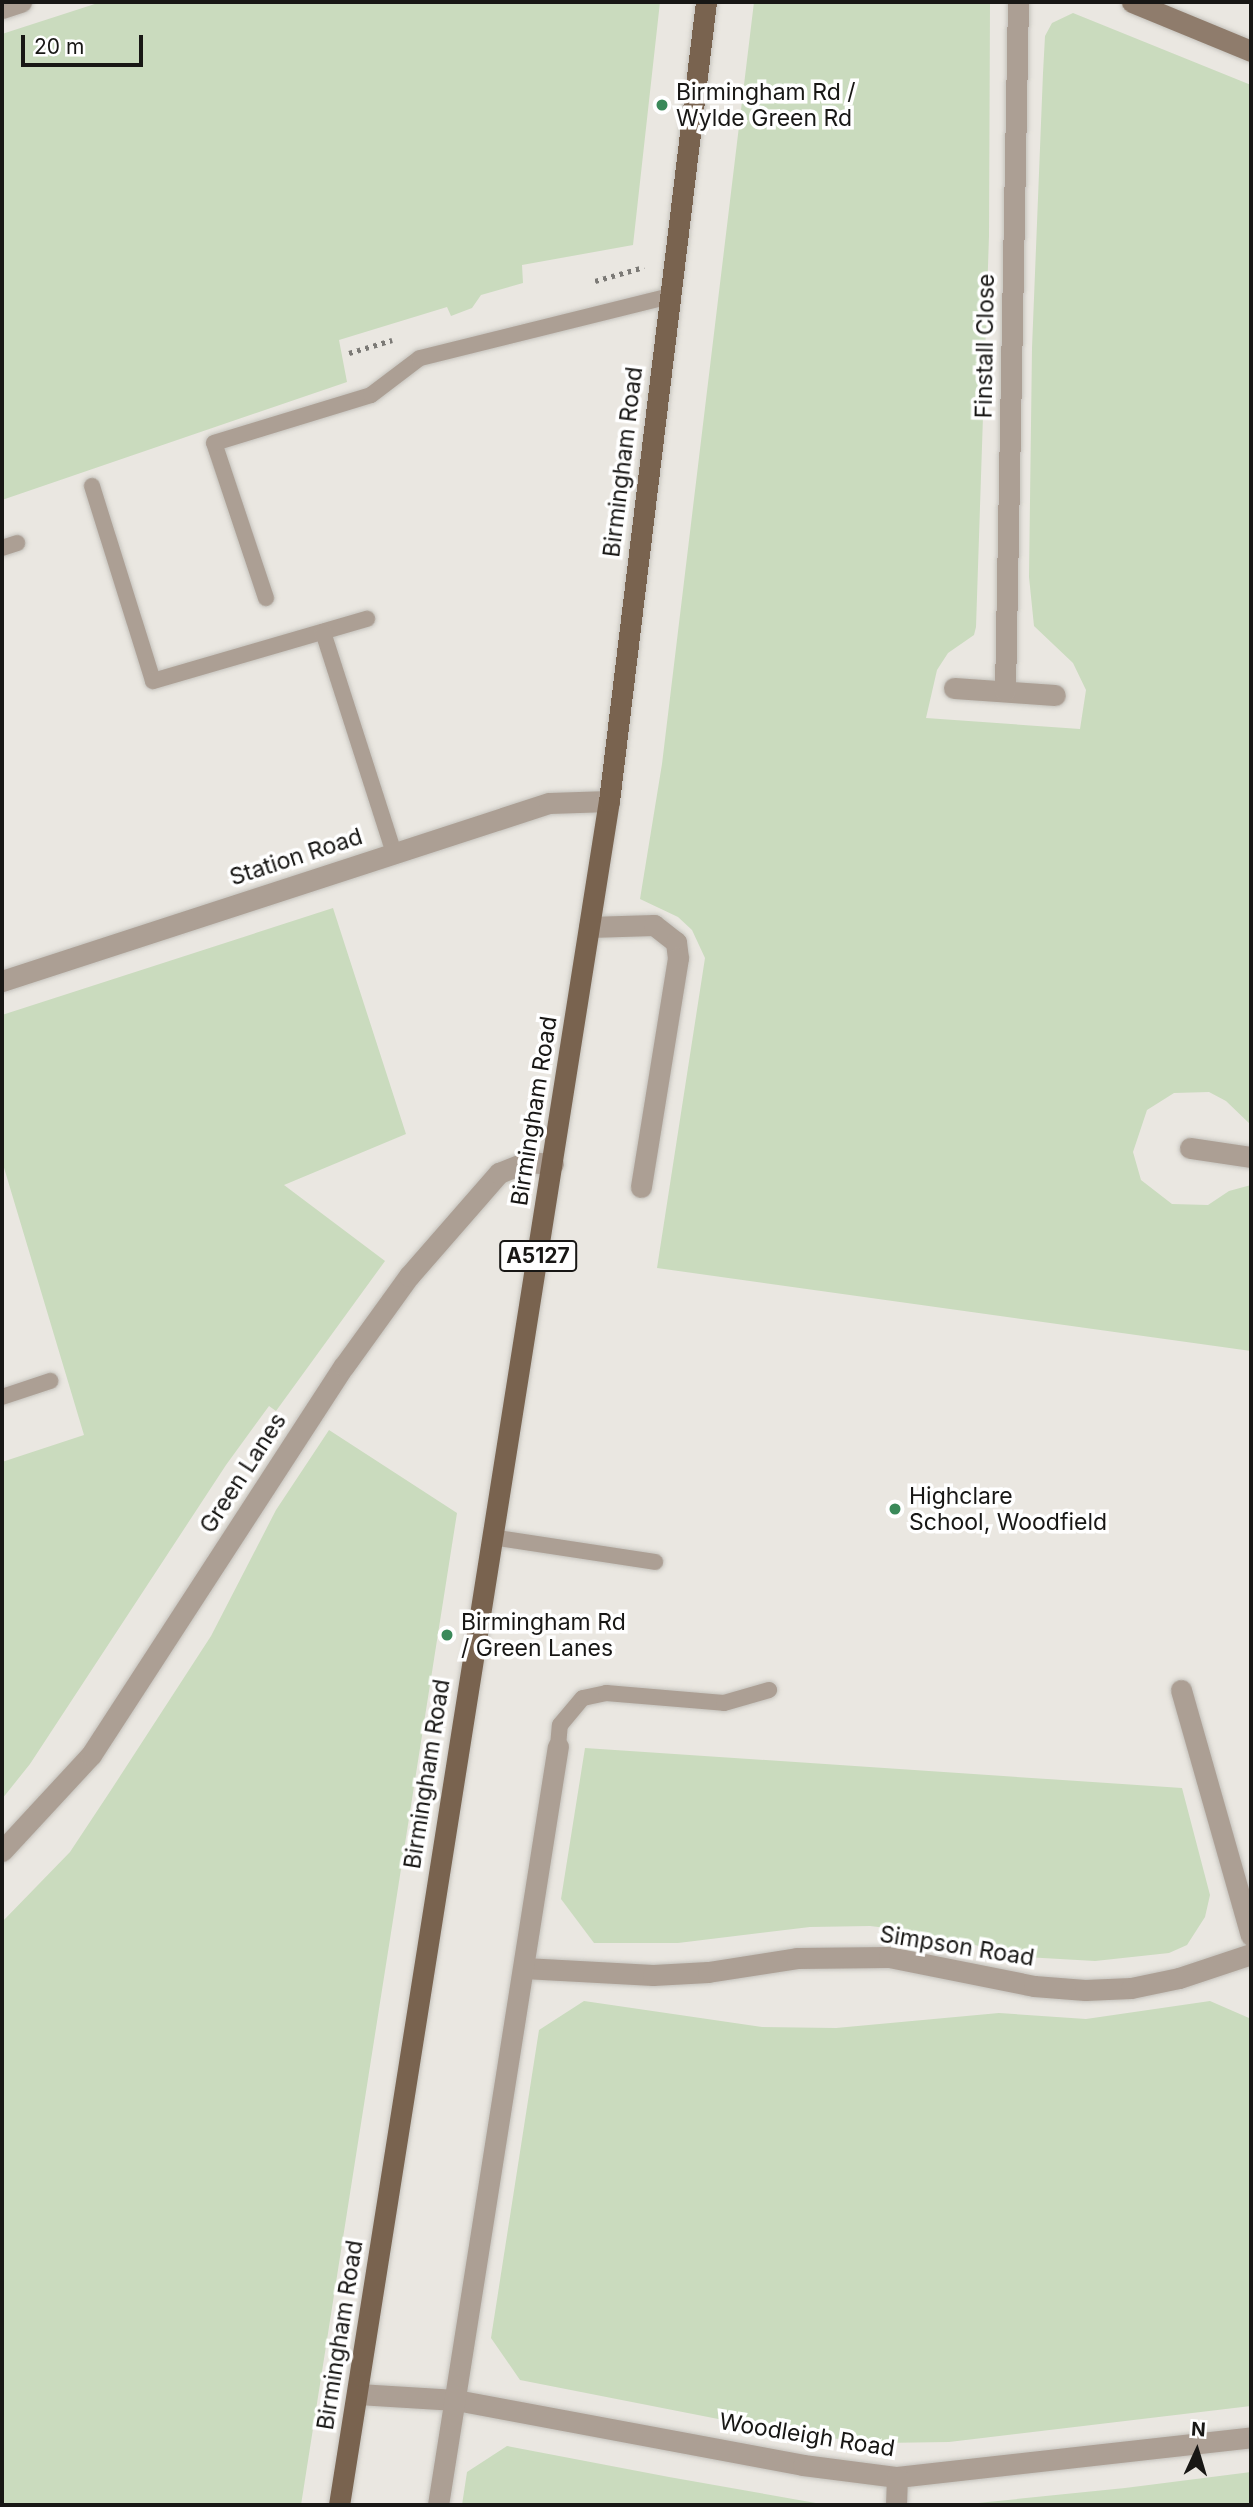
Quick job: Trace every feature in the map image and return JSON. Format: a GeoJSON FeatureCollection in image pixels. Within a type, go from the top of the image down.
{"type":"FeatureCollection","features":[{"type":"Feature","properties":{"kind":"main road","name":"Birmingham Road"},"geometry":{"type":"LineString","coordinates":[[339,2505],[609,801],[706,2]]}},
{"type":"Feature","properties":{"kind":"street"},"geometry":{"type":"LineString","coordinates":[[2,8],[21,2]]}},
{"type":"Feature","properties":{"kind":"street","name":"Finstall Close"},"geometry":{"type":"LineString","coordinates":[[1005,691],[1018,2]]}},
{"type":"Feature","properties":{"kind":"street"},"geometry":{"type":"LineString","coordinates":[[1132,2],[1251,51]]}},
{"type":"Feature","properties":{"kind":"street"},"geometry":{"type":"LineString","coordinates":[[954,688],[1055,695]]}},
{"type":"Feature","properties":{"kind":"street","name":"Station Road"},"geometry":{"type":"LineString","coordinates":[[2,981],[549,803],[609,801]]}},
{"type":"Feature","properties":{"kind":"street"},"geometry":{"type":"LineString","coordinates":[[589,927],[654,925],[676,942],[678,958],[641,1187]]}},
{"type":"Feature","properties":{"kind":"street"},"geometry":{"type":"LineString","coordinates":[[1191,1148],[1251,1157]]}},
{"type":"Feature","properties":{"kind":"street","name":"Green Lanes"},"geometry":{"type":"LineString","coordinates":[[2,1851],[91,1755],[344,1366],[409,1276],[499,1173],[526,1162],[553,1164]]}},
{"type":"Feature","properties":{"kind":"street"},"geometry":{"type":"LineString","coordinates":[[1181,1690],[1251,1935]]}},
{"type":"Feature","properties":{"kind":"street"},"geometry":{"type":"LineString","coordinates":[[438,2505],[558,1746]]}},
{"type":"Feature","properties":{"kind":"street","name":"Simpson Road"},"geometry":{"type":"LineString","coordinates":[[524,1968],[653,1975],[708,1972],[797,1958],[889,1957],[1034,1986],[1085,1990],[1167,1980],[1251,1954]]}},
{"type":"Feature","properties":{"kind":"street","name":"Woodleigh Road"},"geometry":{"type":"LineString","coordinates":[[358,2394],[456,2400],[803,2465],[897,2477],[1251,2437]]}},
{"type":"Feature","properties":{"kind":"street"},"geometry":{"type":"LineString","coordinates":[[896,2505],[897,2477]]}},
{"type":"Feature","properties":{"kind":"lane"},"geometry":{"type":"LineString","coordinates":[[266,598],[214,443],[371,395],[420,358],[670,296]]}},
{"type":"Feature","properties":{"kind":"lane"},"geometry":{"type":"LineString","coordinates":[[92,486],[153,681],[367,619]]}},
{"type":"Feature","properties":{"kind":"lane"},"geometry":{"type":"LineString","coordinates":[[323,632],[394,853]]}},
{"type":"Feature","properties":{"kind":"lane"},"geometry":{"type":"LineString","coordinates":[[2,1397],[50,1381]]}},
{"type":"Feature","properties":{"kind":"lane"},"geometry":{"type":"LineString","coordinates":[[492,1537],[655,1562]]}},
{"type":"Feature","properties":{"kind":"lane"},"geometry":{"type":"LineString","coordinates":[[558,1746],[560,1725],[583,1698],[606,1693],[724,1703],[769,1690]]}},
{"type":"Feature","properties":{"kind":"green space"},"geometry":{"type":"Polygon","coordinates":[[[101,2],[660,2],[633,245],[522,265],[523,283],[481,295],[472,308],[451,316],[447,307],[339,340],[347,382],[2,500],[2,34],[101,2]]]}},
{"type":"Feature","properties":{"kind":"green space"},"geometry":{"type":"Polygon","coordinates":[[[754,2],[990,2],[989,236],[976,627],[974,635],[948,653],[937,670],[926,718],[1080,729],[1086,690],[1073,663],[1034,626],[1029,577],[1032,348],[1045,36],[1052,23],[1073,13],[1251,85],[1251,1125],[1226,1101],[1209,1092],[1174,1093],[1147,1110],[1133,1152],[1141,1180],[1172,1204],[1208,1205],[1229,1191],[1251,1185],[1251,1351],[657,1268],[705,958],[692,930],[678,917],[640,899],[662,764],[754,2]]]}},
{"type":"Feature","properties":{"kind":"green space"},"geometry":{"type":"Polygon","coordinates":[[[333,908],[406,1134],[284,1185],[385,1261],[276,1411],[269,1406],[226,1465],[30,1764],[2,1799],[2,1462],[84,1435],[2,1161],[2,1015],[333,908]]]}},
{"type":"Feature","properties":{"kind":"green space"},"geometry":{"type":"Polygon","coordinates":[[[329,1430],[457,1513],[301,2505],[2,2505],[2,1922],[70,1852],[211,1636],[276,1510],[329,1430]]]}},
{"type":"Feature","properties":{"kind":"green space"},"geometry":{"type":"Polygon","coordinates":[[[585,1748],[1182,1788],[1210,1895],[1205,1917],[1187,1945],[1169,1953],[1095,1961],[1025,1957],[920,1932],[870,1926],[810,1927],[678,1943],[594,1943],[561,1899],[585,1748]]]}},
{"type":"Feature","properties":{"kind":"green space"},"geometry":{"type":"Polygon","coordinates":[[[584,2001],[762,2027],[836,2028],[999,2013],[1086,2019],[1210,2001],[1249,2018],[1251,2406],[949,2442],[880,2443],[799,2435],[520,2380],[491,2338],[539,2030],[584,2001]]]}},
{"type":"Feature","properties":{"kind":"green space"},"geometry":{"type":"Polygon","coordinates":[[[507,2446],[827,2505],[462,2505],[467,2472],[507,2446]]]}},
{"type":"Feature","properties":{"kind":"green space"},"geometry":{"type":"Polygon","coordinates":[[[1251,2472],[1251,2505],[958,2505],[1125,2488],[1251,2472]]]}},
{"type":"Feature","properties":{"kind":"place","name":"Birmingham Rd / Wylde Green Rd"},"geometry":{"type":"Point","coordinates":[662,105]}},
{"type":"Feature","properties":{"kind":"place","name":"Highclare School, Woodfield"},"geometry":{"type":"Point","coordinates":[895,1509]}},
{"type":"Feature","properties":{"kind":"place","name":"Birmingham Rd / Green Lanes"},"geometry":{"type":"Point","coordinates":[447,1635]}}]}
